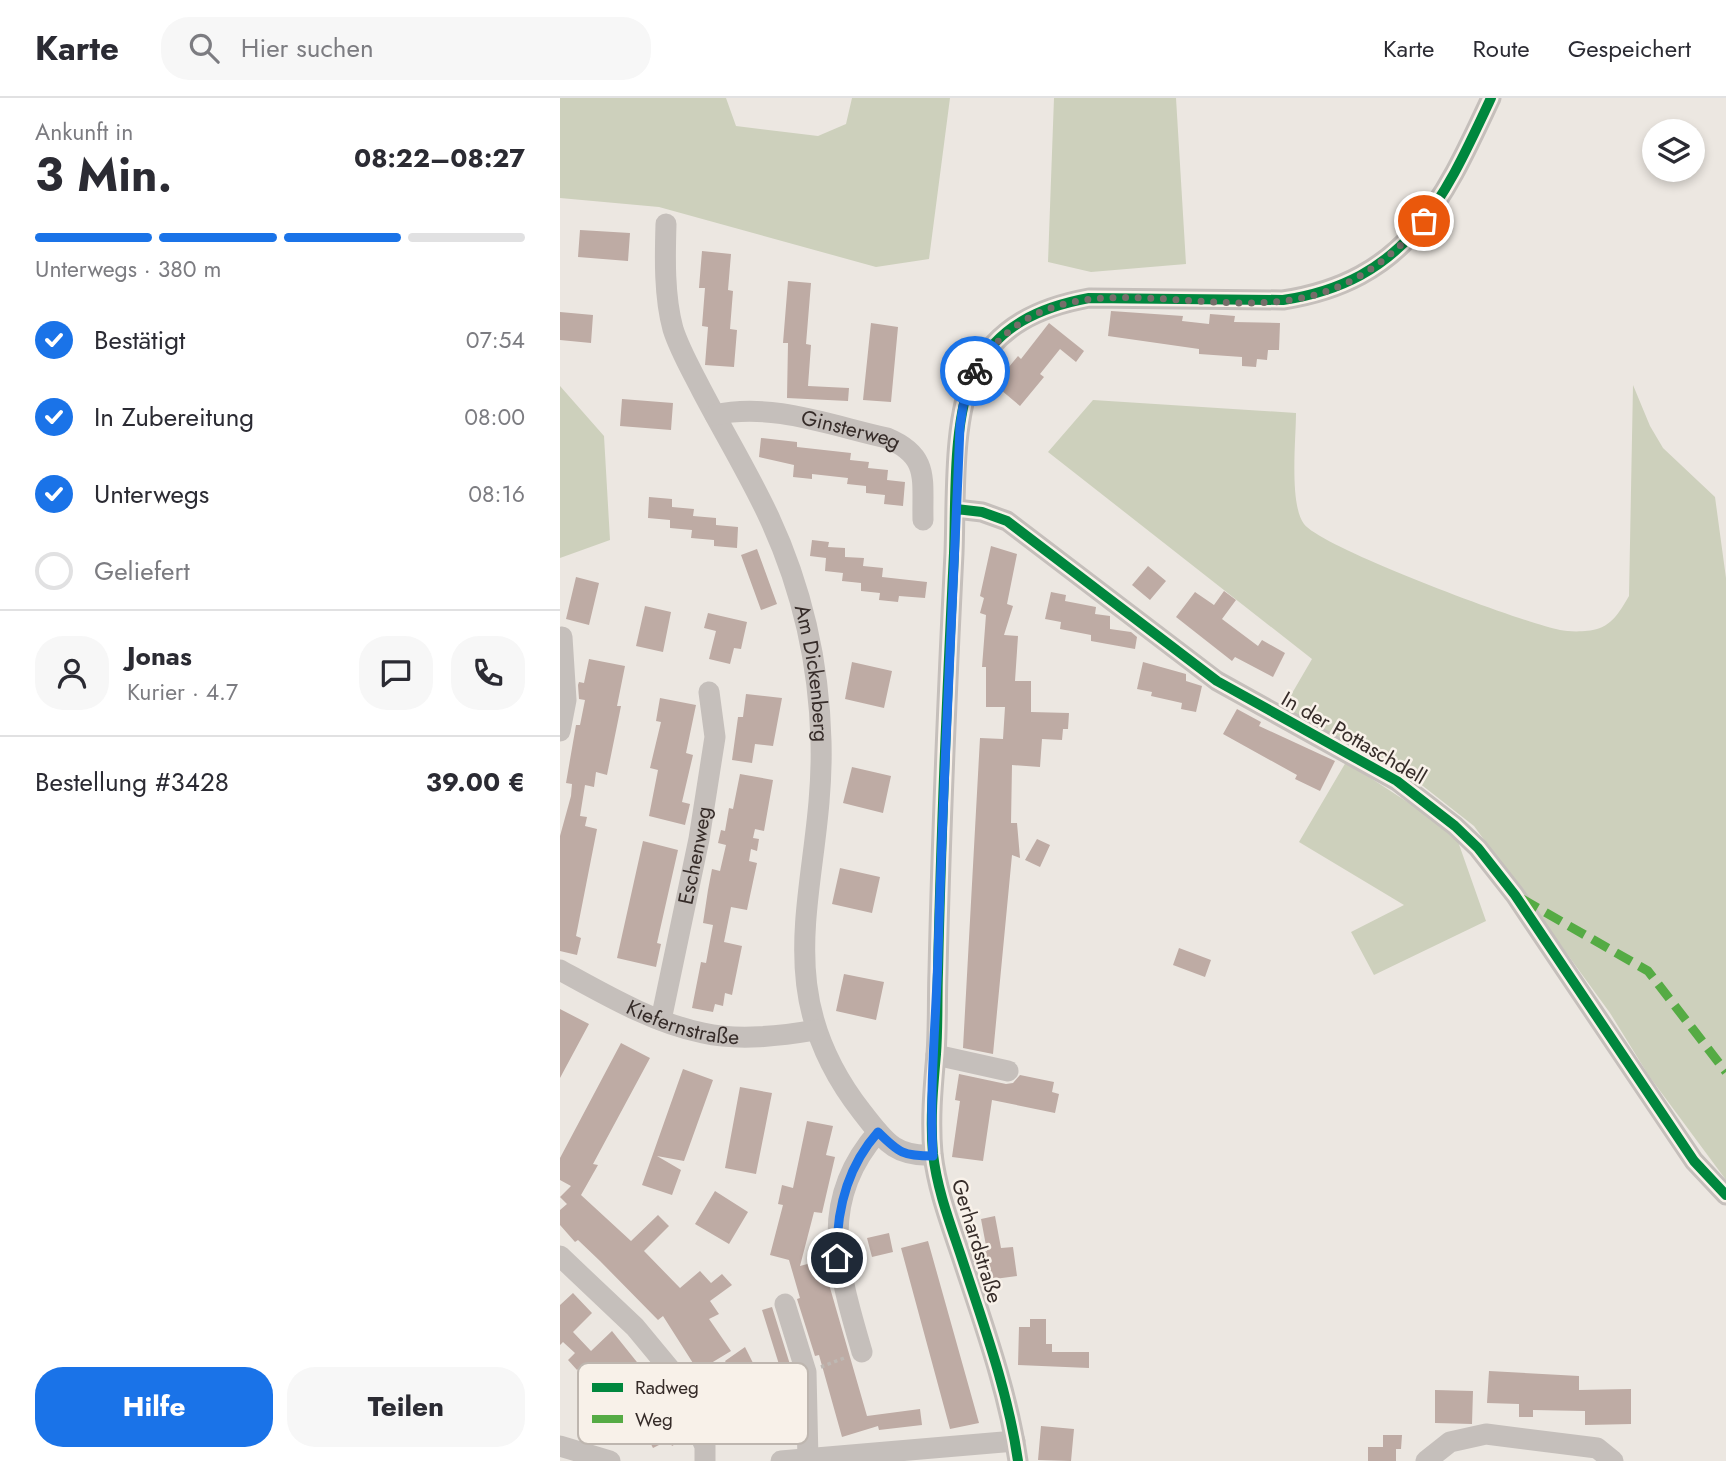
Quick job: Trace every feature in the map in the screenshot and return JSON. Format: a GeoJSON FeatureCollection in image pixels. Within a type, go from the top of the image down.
{"type":"FeatureCollection","features":[{"type":"Feature","properties":{"kind":"street","name":"Gerhardstraße"},"geometry":{"type":"LineString","coordinates":[[1017,1451],[992,1350],[939,1188],[933,1156],[930,1099],[936,1055],[942,794],[960,426],[968,389],[987,353],[1010,328],[1038,311],[1089,298],[1283,300],[1309,296],[1355,280],[1391,256],[1424,221],[1455,172],[1492,98]]}},
{"type":"Feature","properties":{"kind":"street","name":"Am Dickenberg"},"geometry":{"type":"LineString","coordinates":[[666,224],[665,259],[673,328],[768,515],[788,562],[813,651],[821,742],[803,940],[816,1030],[826,1059],[878,1132],[898,1152],[912,1156],[933,1156]]}},
{"type":"Feature","properties":{"kind":"street","name":"Ginsterweg"},"geometry":{"type":"LineString","coordinates":[[715,415],[738,410],[760,410],[887,438],[901,444],[913,452],[921,465],[923,520]]}},
{"type":"Feature","properties":{"kind":"street","name":"In der Pottaschdell"},"geometry":{"type":"LineString","coordinates":[[956,509],[982,512],[1007,521],[1217,681],[1397,781],[1455,826],[1478,848],[1515,895],[1694,1161],[1726,1195]]}},
{"type":"Feature","properties":{"kind":"street"},"geometry":{"type":"LineString","coordinates":[[560,731],[566,700],[562,637]]}},
{"type":"Feature","properties":{"kind":"street","name":"Eschenweg"},"geometry":{"type":"LineString","coordinates":[[661,1020],[699,839],[715,737],[709,692]]}},
{"type":"Feature","properties":{"kind":"street","name":"Kiefernstraße"},"geometry":{"type":"LineString","coordinates":[[560,970],[661,1020],[721,1037],[788,1035],[816,1030]]}},
{"type":"Feature","properties":{"kind":"street"},"geometry":{"type":"LineString","coordinates":[[936,1055],[1008,1071]]}},
{"type":"Feature","properties":{"kind":"street"},"geometry":{"type":"LineString","coordinates":[[862,1352],[841,1279],[837,1233],[840,1210],[855,1164],[878,1132]]}},
{"type":"Feature","properties":{"kind":"street"},"geometry":{"type":"LineString","coordinates":[[560,1256],[635,1327],[666,1363]]}},
{"type":"Feature","properties":{"kind":"street"},"geometry":{"type":"LineString","coordinates":[[785,1304],[803,1363]]}},
{"type":"Feature","properties":{"kind":"street"},"geometry":{"type":"LineString","coordinates":[[1426,1461],[1450,1442],[1486,1434],[1597,1448],[1613,1461]]}},
{"type":"Feature","properties":{"kind":"street"},"geometry":{"type":"LineString","coordinates":[[781,1461],[1017,1451]]}},
{"type":"Feature","properties":{"kind":"street"},"geometry":{"type":"LineString","coordinates":[[566,1452],[610,1461]]}},
{"type":"Feature","properties":{"kind":"path"},"geometry":{"type":"LineString","coordinates":[[808,1371],[862,1352]]}},
{"type":"Feature","properties":{"kind":"green space"},"geometry":{"type":"Polygon","coordinates":[[[560,98],[726,98],[736,126],[818,136],[846,124],[852,98],[950,98],[929,259],[876,267],[659,207],[560,198],[560,98]]]}},
{"type":"Feature","properties":{"kind":"green space"},"geometry":{"type":"Polygon","coordinates":[[[1054,98],[1176,98],[1186,264],[1091,272],[1048,262],[1054,98]]]}},
{"type":"Feature","properties":{"kind":"green space"},"geometry":{"type":"Polygon","coordinates":[[[1633,385],[1650,426],[1663,448],[1715,497],[1726,578],[1726,1180],[1649,1076],[1610,1013],[1474,826],[1414,779],[1284,707],[1312,659],[1048,452],[1093,400],[1296,413],[1296,502],[1304,524],[1346,550],[1507,614],[1560,630],[1589,631],[1603,627],[1612,620],[1629,596],[1633,385]]]}},
{"type":"Feature","properties":{"kind":"green space"},"geometry":{"type":"Polygon","coordinates":[[[560,386],[604,436],[610,540],[560,558],[560,386]]]}},
{"type":"Feature","properties":{"kind":"green space"},"geometry":{"type":"Polygon","coordinates":[[[1346,762],[1455,833],[1486,921],[1374,975],[1351,932],[1404,905],[1299,842],[1346,762]]]}},
{"type":"Feature","properties":{"kind":"building"},"geometry":{"type":"Polygon","coordinates":[[[580,230],[630,233],[628,261],[578,257],[580,230]]]}},
{"type":"Feature","properties":{"kind":"building"},"geometry":{"type":"Polygon","coordinates":[[[702,251],[731,254],[728,290],[733,291],[730,329],[737,330],[734,367],[705,365],[708,327],[702,326],[705,288],[699,288],[702,251]]]}},
{"type":"Feature","properties":{"kind":"building"},"geometry":{"type":"Polygon","coordinates":[[[788,281],[811,283],[806,344],[811,345],[808,386],[849,388],[848,401],[787,398],[788,343],[783,343],[788,281]]]}},
{"type":"Feature","properties":{"kind":"building"},"geometry":{"type":"Polygon","coordinates":[[[1111,311],[1183,316],[1182,321],[1209,324],[1210,314],[1235,316],[1234,322],[1280,323],[1279,350],[1268,350],[1267,360],[1257,359],[1256,367],[1242,366],[1242,357],[1199,354],[1199,349],[1108,336],[1111,311]]]}},
{"type":"Feature","properties":{"kind":"building"},"geometry":{"type":"Polygon","coordinates":[[[560,312],[593,315],[591,343],[560,340],[560,312]]]}},
{"type":"Feature","properties":{"kind":"building"},"geometry":{"type":"Polygon","coordinates":[[[871,323],[898,327],[891,402],[863,400],[871,323]]]}},
{"type":"Feature","properties":{"kind":"building"},"geometry":{"type":"Polygon","coordinates":[[[1049,323],[1084,351],[1076,362],[1060,349],[1040,374],[1044,377],[1020,406],[1001,390],[1005,386],[998,380],[1018,356],[1021,359],[1049,323]]]}},
{"type":"Feature","properties":{"kind":"building"},"geometry":{"type":"Polygon","coordinates":[[[622,399],[673,403],[671,430],[620,426],[622,399]]]}},
{"type":"Feature","properties":{"kind":"building"},"geometry":{"type":"Polygon","coordinates":[[[761,438],[797,442],[797,447],[851,453],[850,460],[869,462],[868,468],[888,470],[887,480],[905,482],[903,506],[884,504],[885,495],[866,493],[866,486],[847,484],[848,478],[812,474],[812,479],[793,477],[794,465],[759,457],[761,438]]]}},
{"type":"Feature","properties":{"kind":"building"},"geometry":{"type":"Polygon","coordinates":[[[649,497],[672,499],[672,507],[694,509],[693,516],[716,518],[716,525],[738,527],[737,548],[714,546],[714,540],[691,538],[692,530],[670,528],[670,520],[648,518],[649,497]]]}},
{"type":"Feature","properties":{"kind":"building"},"geometry":{"type":"Polygon","coordinates":[[[812,540],[829,542],[828,547],[845,548],[845,557],[864,558],[863,566],[883,568],[882,577],[927,582],[925,598],[899,596],[898,602],[879,600],[880,593],[861,591],[861,583],[842,581],[843,573],[825,571],[826,558],[810,556],[812,540]]]}},
{"type":"Feature","properties":{"kind":"building"},"geometry":{"type":"Polygon","coordinates":[[[991,546],[1017,554],[1007,604],[1013,606],[1004,635],[1018,636],[1015,681],[1031,681],[1031,712],[1069,713],[1068,729],[1063,729],[1062,740],[1042,739],[1040,767],[1012,765],[1011,823],[1017,823],[1020,858],[1012,855],[993,1054],[963,1048],[980,738],[1003,739],[1005,707],[986,707],[986,667],[982,667],[986,615],[980,613],[984,598],[980,596],[991,546]]]}},
{"type":"Feature","properties":{"kind":"building"},"geometry":{"type":"Polygon","coordinates":[[[757,549],[777,604],[761,610],[741,555],[757,549]]]}},
{"type":"Feature","properties":{"kind":"building"},"geometry":{"type":"Polygon","coordinates":[[[1148,566],[1166,581],[1150,600],[1132,585],[1148,566]]]}},
{"type":"Feature","properties":{"kind":"building"},"geometry":{"type":"Polygon","coordinates":[[[576,577],[599,583],[589,625],[566,619],[576,577]]]}},
{"type":"Feature","properties":{"kind":"building"},"geometry":{"type":"Polygon","coordinates":[[[1224,591],[1236,600],[1222,619],[1258,646],[1262,640],[1285,653],[1273,677],[1235,657],[1232,661],[1176,617],[1195,592],[1214,605],[1224,591]]]}},
{"type":"Feature","properties":{"kind":"building"},"geometry":{"type":"Polygon","coordinates":[[[1051,592],[1066,595],[1065,601],[1096,607],[1095,614],[1110,616],[1110,629],[1131,632],[1137,637],[1135,649],[1091,641],[1091,635],[1060,629],[1061,622],[1045,619],[1051,592]]]}},
{"type":"Feature","properties":{"kind":"building"},"geometry":{"type":"Polygon","coordinates":[[[645,606],[671,612],[663,652],[636,646],[645,606]]]}},
{"type":"Feature","properties":{"kind":"building"},"geometry":{"type":"Polygon","coordinates":[[[708,613],[747,622],[741,649],[734,648],[730,664],[709,659],[716,631],[704,628],[708,613]]]}},
{"type":"Feature","properties":{"kind":"building"},"geometry":{"type":"Polygon","coordinates":[[[589,659],[625,666],[617,706],[621,706],[607,775],[596,772],[594,787],[585,785],[580,816],[587,817],[585,826],[597,829],[576,936],[581,938],[577,955],[560,951],[560,836],[571,796],[572,784],[566,783],[576,725],[580,725],[585,700],[579,699],[578,685],[579,682],[584,683],[589,659]]]}},
{"type":"Feature","properties":{"kind":"building"},"geometry":{"type":"Polygon","coordinates":[[[852,662],[892,671],[884,708],[845,699],[852,662]]]}},
{"type":"Feature","properties":{"kind":"building"},"geometry":{"type":"Polygon","coordinates":[[[1143,662],[1186,674],[1186,681],[1202,686],[1196,712],[1181,709],[1182,703],[1151,696],[1152,692],[1137,689],[1143,662]]]}},
{"type":"Feature","properties":{"kind":"building"},"geometry":{"type":"Polygon","coordinates":[[[746,694],[782,698],[773,746],[755,744],[752,763],[732,760],[738,717],[743,717],[746,694]]]}},
{"type":"Feature","properties":{"kind":"building"},"geometry":{"type":"Polygon","coordinates":[[[660,698],[696,705],[686,753],[693,755],[682,802],[690,804],[685,825],[649,816],[658,770],[650,768],[661,722],[656,721],[660,698]]]}},
{"type":"Feature","properties":{"kind":"building"},"geometry":{"type":"Polygon","coordinates":[[[1237,709],[1261,722],[1259,726],[1335,761],[1320,791],[1295,779],[1297,775],[1223,734],[1237,709]]]}},
{"type":"Feature","properties":{"kind":"building"},"geometry":{"type":"Polygon","coordinates":[[[852,767],[891,776],[883,813],[843,803],[852,767]]]}},
{"type":"Feature","properties":{"kind":"building"},"geometry":{"type":"Polygon","coordinates":[[[740,774],[773,780],[764,831],[755,829],[753,838],[759,839],[757,851],[751,849],[749,861],[757,863],[747,910],[731,907],[724,942],[742,946],[732,995],[725,993],[723,1006],[715,1004],[713,1012],[692,1008],[701,962],[706,963],[713,925],[703,923],[712,869],[720,871],[726,845],[718,843],[721,830],[725,831],[729,808],[733,809],[740,774]]]}},
{"type":"Feature","properties":{"kind":"building"},"geometry":{"type":"Polygon","coordinates":[[[1037,839],[1050,845],[1040,867],[1025,860],[1037,839]]]}},
{"type":"Feature","properties":{"kind":"building"},"geometry":{"type":"Polygon","coordinates":[[[643,841],[678,850],[657,943],[661,944],[656,967],[617,958],[643,841]]]}},
{"type":"Feature","properties":{"kind":"building"},"geometry":{"type":"Polygon","coordinates":[[[840,868],[880,877],[872,913],[832,904],[840,868]]]}},
{"type":"Feature","properties":{"kind":"building"},"geometry":{"type":"Polygon","coordinates":[[[1179,948],[1211,960],[1205,977],[1173,965],[1179,948]]]}},
{"type":"Feature","properties":{"kind":"building"},"geometry":{"type":"Polygon","coordinates":[[[844,974],[884,982],[876,1020],[836,1011],[844,974]]]}},
{"type":"Feature","properties":{"kind":"building"},"geometry":{"type":"Polygon","coordinates":[[[560,1009],[589,1024],[560,1078],[560,1009]]]}},
{"type":"Feature","properties":{"kind":"building"},"geometry":{"type":"Polygon","coordinates":[[[621,1043],[650,1058],[593,1164],[598,1165],[581,1195],[631,1241],[658,1215],[669,1226],[644,1251],[680,1288],[700,1271],[711,1283],[722,1274],[732,1285],[710,1301],[719,1314],[709,1319],[731,1351],[711,1363],[693,1363],[663,1316],[658,1320],[578,1240],[575,1242],[560,1225],[560,1210],[567,1204],[560,1197],[571,1186],[560,1180],[560,1158],[621,1043]]]}},
{"type":"Feature","properties":{"kind":"building"},"geometry":{"type":"Polygon","coordinates":[[[683,1069],[713,1080],[684,1161],[657,1156],[681,1170],[672,1195],[642,1185],[683,1069]]]}},
{"type":"Feature","properties":{"kind":"building"},"geometry":{"type":"Polygon","coordinates":[[[959,1074],[1006,1084],[1013,1083],[1020,1075],[1054,1082],[1052,1092],[1059,1094],[1055,1113],[992,1100],[983,1161],[952,1157],[960,1101],[955,1100],[959,1074]]]}},
{"type":"Feature","properties":{"kind":"building"},"geometry":{"type":"Polygon","coordinates":[[[740,1087],[772,1093],[756,1174],[725,1168],[740,1087]]]}},
{"type":"Feature","properties":{"kind":"building"},"geometry":{"type":"Polygon","coordinates":[[[807,1121],[833,1126],[826,1155],[835,1157],[822,1213],[814,1212],[800,1266],[822,1260],[867,1416],[920,1409],[922,1425],[879,1430],[878,1426],[842,1437],[819,1355],[815,1356],[797,1299],[800,1298],[789,1260],[770,1255],[783,1205],[778,1204],[782,1185],[793,1188],[807,1121]]]}},
{"type":"Feature","properties":{"kind":"building"},"geometry":{"type":"Polygon","coordinates":[[[715,1191],[748,1212],[729,1244],[695,1224],[715,1191]]]}},
{"type":"Feature","properties":{"kind":"building"},"geometry":{"type":"Polygon","coordinates":[[[995,1216],[1001,1248],[1013,1247],[1017,1276],[987,1280],[983,1252],[987,1251],[981,1219],[995,1216]]]}},
{"type":"Feature","properties":{"kind":"building"},"geometry":{"type":"Polygon","coordinates":[[[889,1233],[893,1252],[872,1257],[867,1238],[889,1233]]]}},
{"type":"Feature","properties":{"kind":"building"},"geometry":{"type":"Polygon","coordinates":[[[928,1241],[979,1423],[950,1429],[901,1248],[928,1241]]]}},
{"type":"Feature","properties":{"kind":"building"},"geometry":{"type":"Polygon","coordinates":[[[573,1293],[592,1313],[573,1332],[591,1351],[612,1331],[638,1363],[578,1363],[577,1370],[568,1360],[575,1353],[563,1342],[560,1345],[560,1305],[573,1293]]]}},
{"type":"Feature","properties":{"kind":"building"},"geometry":{"type":"Polygon","coordinates":[[[772,1307],[790,1363],[779,1363],[762,1310],[772,1307]]]}},
{"type":"Feature","properties":{"kind":"building"},"geometry":{"type":"Polygon","coordinates":[[[1030,1319],[1046,1319],[1046,1344],[1052,1344],[1052,1352],[1089,1352],[1089,1368],[1018,1365],[1019,1327],[1030,1327],[1030,1319]]]}},
{"type":"Feature","properties":{"kind":"building"},"geometry":{"type":"Polygon","coordinates":[[[745,1347],[753,1363],[726,1363],[725,1361],[745,1347]]]}},
{"type":"Feature","properties":{"kind":"building"},"geometry":{"type":"Polygon","coordinates":[[[1489,1371],[1579,1376],[1579,1390],[1631,1389],[1631,1424],[1585,1425],[1585,1411],[1533,1410],[1533,1417],[1519,1417],[1519,1404],[1487,1403],[1489,1371]]]}},
{"type":"Feature","properties":{"kind":"building"},"geometry":{"type":"Polygon","coordinates":[[[1435,1390],[1473,1391],[1472,1424],[1435,1423],[1435,1390]]]}},
{"type":"Feature","properties":{"kind":"building"},"geometry":{"type":"Polygon","coordinates":[[[1041,1426],[1074,1429],[1071,1461],[1038,1460],[1041,1426]]]}},
{"type":"Feature","properties":{"kind":"building"},"geometry":{"type":"Polygon","coordinates":[[[1383,1435],[1402,1435],[1401,1449],[1396,1449],[1396,1461],[1368,1461],[1368,1447],[1383,1447],[1383,1435]]]}},
{"type":"Feature","properties":{"kind":"marked path"},"geometry":{"type":"LineString","coordinates":[[1522,899],[1648,971],[1726,1072]]}},
{"type":"Feature","properties":{"kind":"cycle path"},"geometry":{"type":"LineString","coordinates":[[1018,1461],[994,1357],[941,1193],[932,1141],[956,461],[967,392],[974,373],[995,343],[1022,321],[1054,307],[1089,298],[1283,300],[1326,290],[1361,275],[1391,255],[1416,230],[1437,202],[1456,170],[1491,98]]}},
{"type":"Feature","properties":{"kind":"cycle path"},"geometry":{"type":"LineString","coordinates":[[956,509],[982,512],[1007,521],[1217,681],[1397,781],[1455,826],[1478,848],[1515,895],[1694,1161],[1726,1195]]}},
{"type":"Feature","properties":{"kind":"way so far"},"geometry":{"type":"LineString","coordinates":[[975,371],[1001,335],[1038,311],[1089,298],[1229,301],[1283,300],[1309,296],[1355,280],[1373,269],[1391,256],[1424,221]]}},
{"type":"Feature","properties":{"kind":"route"},"geometry":{"type":"LineString","coordinates":[[837,1258],[840,1210],[855,1164],[878,1132],[898,1152],[912,1156],[933,1156],[930,1099],[936,1055],[942,794],[960,426],[963,406],[975,371]]}}]}
